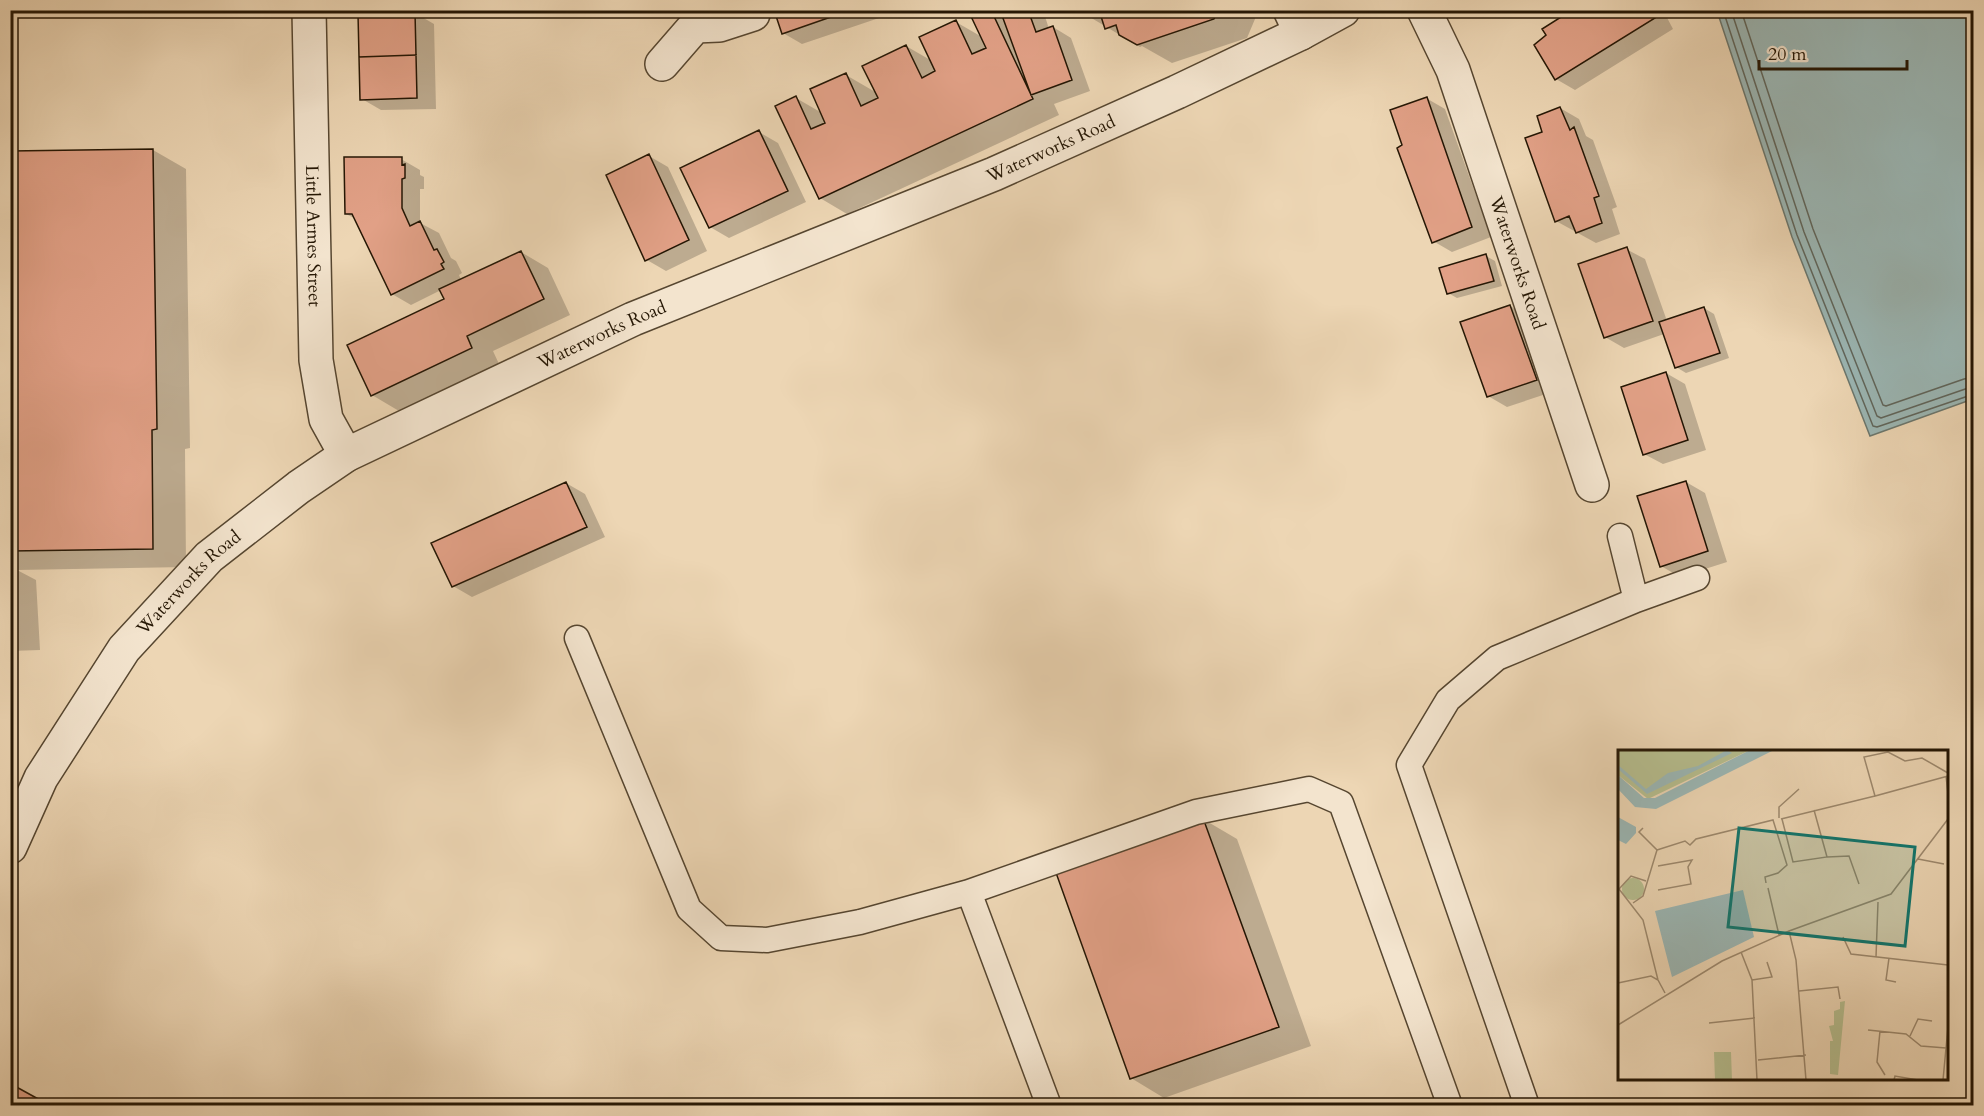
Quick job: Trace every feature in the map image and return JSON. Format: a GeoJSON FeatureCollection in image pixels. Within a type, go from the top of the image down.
{"type":"FeatureCollection","features":[{"type":"Feature","properties":{"kind":"street","name":"Little Armes Street"},"geometry":{"type":"LineString","coordinates":[[309,10],[316,360],[326,419],[346,455]]}},
{"type":"Feature","properties":{"kind":"street","name":"Waterworks Road"},"geometry":{"type":"LineString","coordinates":[[10,847],[41,778],[124,649],[209,557],[299,487],[346,455],[633,319],[994,174],[1177,92],[1295,22],[1343,10]]}},
{"type":"Feature","properties":{"kind":"street","name":"Waterworks Road"},"geometry":{"type":"LineString","coordinates":[[1424,10],[1454,70],[1592,485]]}},
{"type":"Feature","properties":{"kind":"street"},"geometry":{"type":"LineString","coordinates":[[663,64],[693,18],[719,25],[753,14]]}},
{"type":"Feature","properties":{"kind":"lane"},"geometry":{"type":"LineString","coordinates":[[1620,536],[1635,600]]}},
{"type":"Feature","properties":{"kind":"lane"},"geometry":{"type":"LineString","coordinates":[[1527,1106],[1409,765],[1448,700],[1497,658],[1635,600],[1697,578]]}},
{"type":"Feature","properties":{"kind":"lane"},"geometry":{"type":"LineString","coordinates":[[577,638],[689,909],[721,938],[767,940],[848,925],[969,892],[1196,812],[1309,789],[1341,803],[1450,1106]]}},
{"type":"Feature","properties":{"kind":"lane"},"geometry":{"type":"LineString","coordinates":[[969,892],[1040,1103]]}},
{"type":"Feature","properties":{"kind":"water"},"geometry":{"type":"Polygon","coordinates":[[[1717,11],[1973,11],[1973,399],[1870,436],[1792,237],[1717,11]]]}},
{"type":"Feature","properties":{"kind":"building"},"geometry":{"type":"Polygon","coordinates":[[[774,10],[851,10],[782,34],[774,10]]]}},
{"type":"Feature","properties":{"kind":"building"},"geometry":{"type":"Polygon","coordinates":[[[968,10],[991,10],[1033,99],[819,199],[775,106],[796,96],[811,129],[825,123],[810,89],[846,73],[861,106],[878,98],[862,66],[906,45],[922,78],[935,71],[919,37],[956,20],[972,54],[986,48],[968,10]]]}},
{"type":"Feature","properties":{"kind":"building"},"geometry":{"type":"Polygon","coordinates":[[[1000,10],[1028,10],[1036,32],[1053,26],[1072,80],[1031,95],[1000,10]]]}},
{"type":"Feature","properties":{"kind":"building"},"geometry":{"type":"Polygon","coordinates":[[[1099,10],[1218,10],[1214,19],[1137,45],[1119,35],[1116,25],[1105,29],[1099,10]]]}},
{"type":"Feature","properties":{"kind":"building"},"geometry":{"type":"Polygon","coordinates":[[[1572,10],[1651,10],[1655,18],[1555,80],[1534,45],[1546,35],[1542,29],[1572,10]]]}},
{"type":"Feature","properties":{"kind":"building"},"geometry":{"type":"Polygon","coordinates":[[[415,12],[416,55],[359,57],[358,14],[415,12]]]}},
{"type":"Feature","properties":{"kind":"building"},"geometry":{"type":"Polygon","coordinates":[[[416,55],[417,98],[360,100],[359,57],[416,55]]]}},
{"type":"Feature","properties":{"kind":"building"},"geometry":{"type":"Polygon","coordinates":[[[1427,97],[1472,227],[1432,243],[1397,148],[1402,145],[1390,110],[1427,97]]]}},
{"type":"Feature","properties":{"kind":"building"},"geometry":{"type":"Polygon","coordinates":[[[1560,107],[1570,130],[1574,127],[1599,196],[1594,198],[1602,223],[1576,233],[1569,216],[1555,222],[1525,138],[1542,132],[1537,116],[1560,107]]]}},
{"type":"Feature","properties":{"kind":"building"},"geometry":{"type":"Polygon","coordinates":[[[759,130],[788,191],[709,228],[680,168],[759,130]]]}},
{"type":"Feature","properties":{"kind":"building"},"geometry":{"type":"Polygon","coordinates":[[[153,149],[157,429],[152,430],[153,549],[10,551],[10,151],[153,149]]]}},
{"type":"Feature","properties":{"kind":"building"},"geometry":{"type":"Polygon","coordinates":[[[649,154],[689,240],[645,261],[606,175],[649,154]]]}},
{"type":"Feature","properties":{"kind":"building"},"geometry":{"type":"Polygon","coordinates":[[[344,157],[402,157],[402,165],[405,164],[405,178],[402,179],[402,208],[410,226],[420,221],[434,250],[437,249],[444,262],[441,264],[444,269],[391,295],[352,214],[345,214],[344,157]]]}},
{"type":"Feature","properties":{"kind":"building"},"geometry":{"type":"Polygon","coordinates":[[[1627,247],[1653,321],[1604,338],[1578,264],[1627,247]]]}},
{"type":"Feature","properties":{"kind":"building"},"geometry":{"type":"Polygon","coordinates":[[[521,251],[544,299],[467,336],[472,348],[371,396],[347,345],[444,299],[439,289],[521,251]]]}},
{"type":"Feature","properties":{"kind":"building"},"geometry":{"type":"Polygon","coordinates":[[[1486,254],[1494,281],[1447,294],[1439,268],[1486,254]]]}},
{"type":"Feature","properties":{"kind":"building"},"geometry":{"type":"Polygon","coordinates":[[[1510,305],[1537,380],[1487,397],[1460,322],[1510,305]]]}},
{"type":"Feature","properties":{"kind":"building"},"geometry":{"type":"Polygon","coordinates":[[[1704,307],[1720,353],[1675,368],[1659,322],[1704,307]]]}},
{"type":"Feature","properties":{"kind":"building"},"geometry":{"type":"Polygon","coordinates":[[[1666,372],[1688,440],[1643,455],[1621,387],[1666,372]]]}},
{"type":"Feature","properties":{"kind":"building"},"geometry":{"type":"Polygon","coordinates":[[[1686,481],[1708,551],[1660,567],[1637,496],[1686,481]]]}},
{"type":"Feature","properties":{"kind":"building"},"geometry":{"type":"Polygon","coordinates":[[[566,482],[587,527],[452,587],[431,543],[566,482]]]}},
{"type":"Feature","properties":{"kind":"building"},"geometry":{"type":"Polygon","coordinates":[[[1203,818],[1279,1027],[1130,1079],[1055,870],[1203,818]]]}},
{"type":"Feature","properties":{"kind":"building"},"geometry":{"type":"Polygon","coordinates":[[[11,1084],[51,1106],[10,1106],[11,1084]]]}}]}
